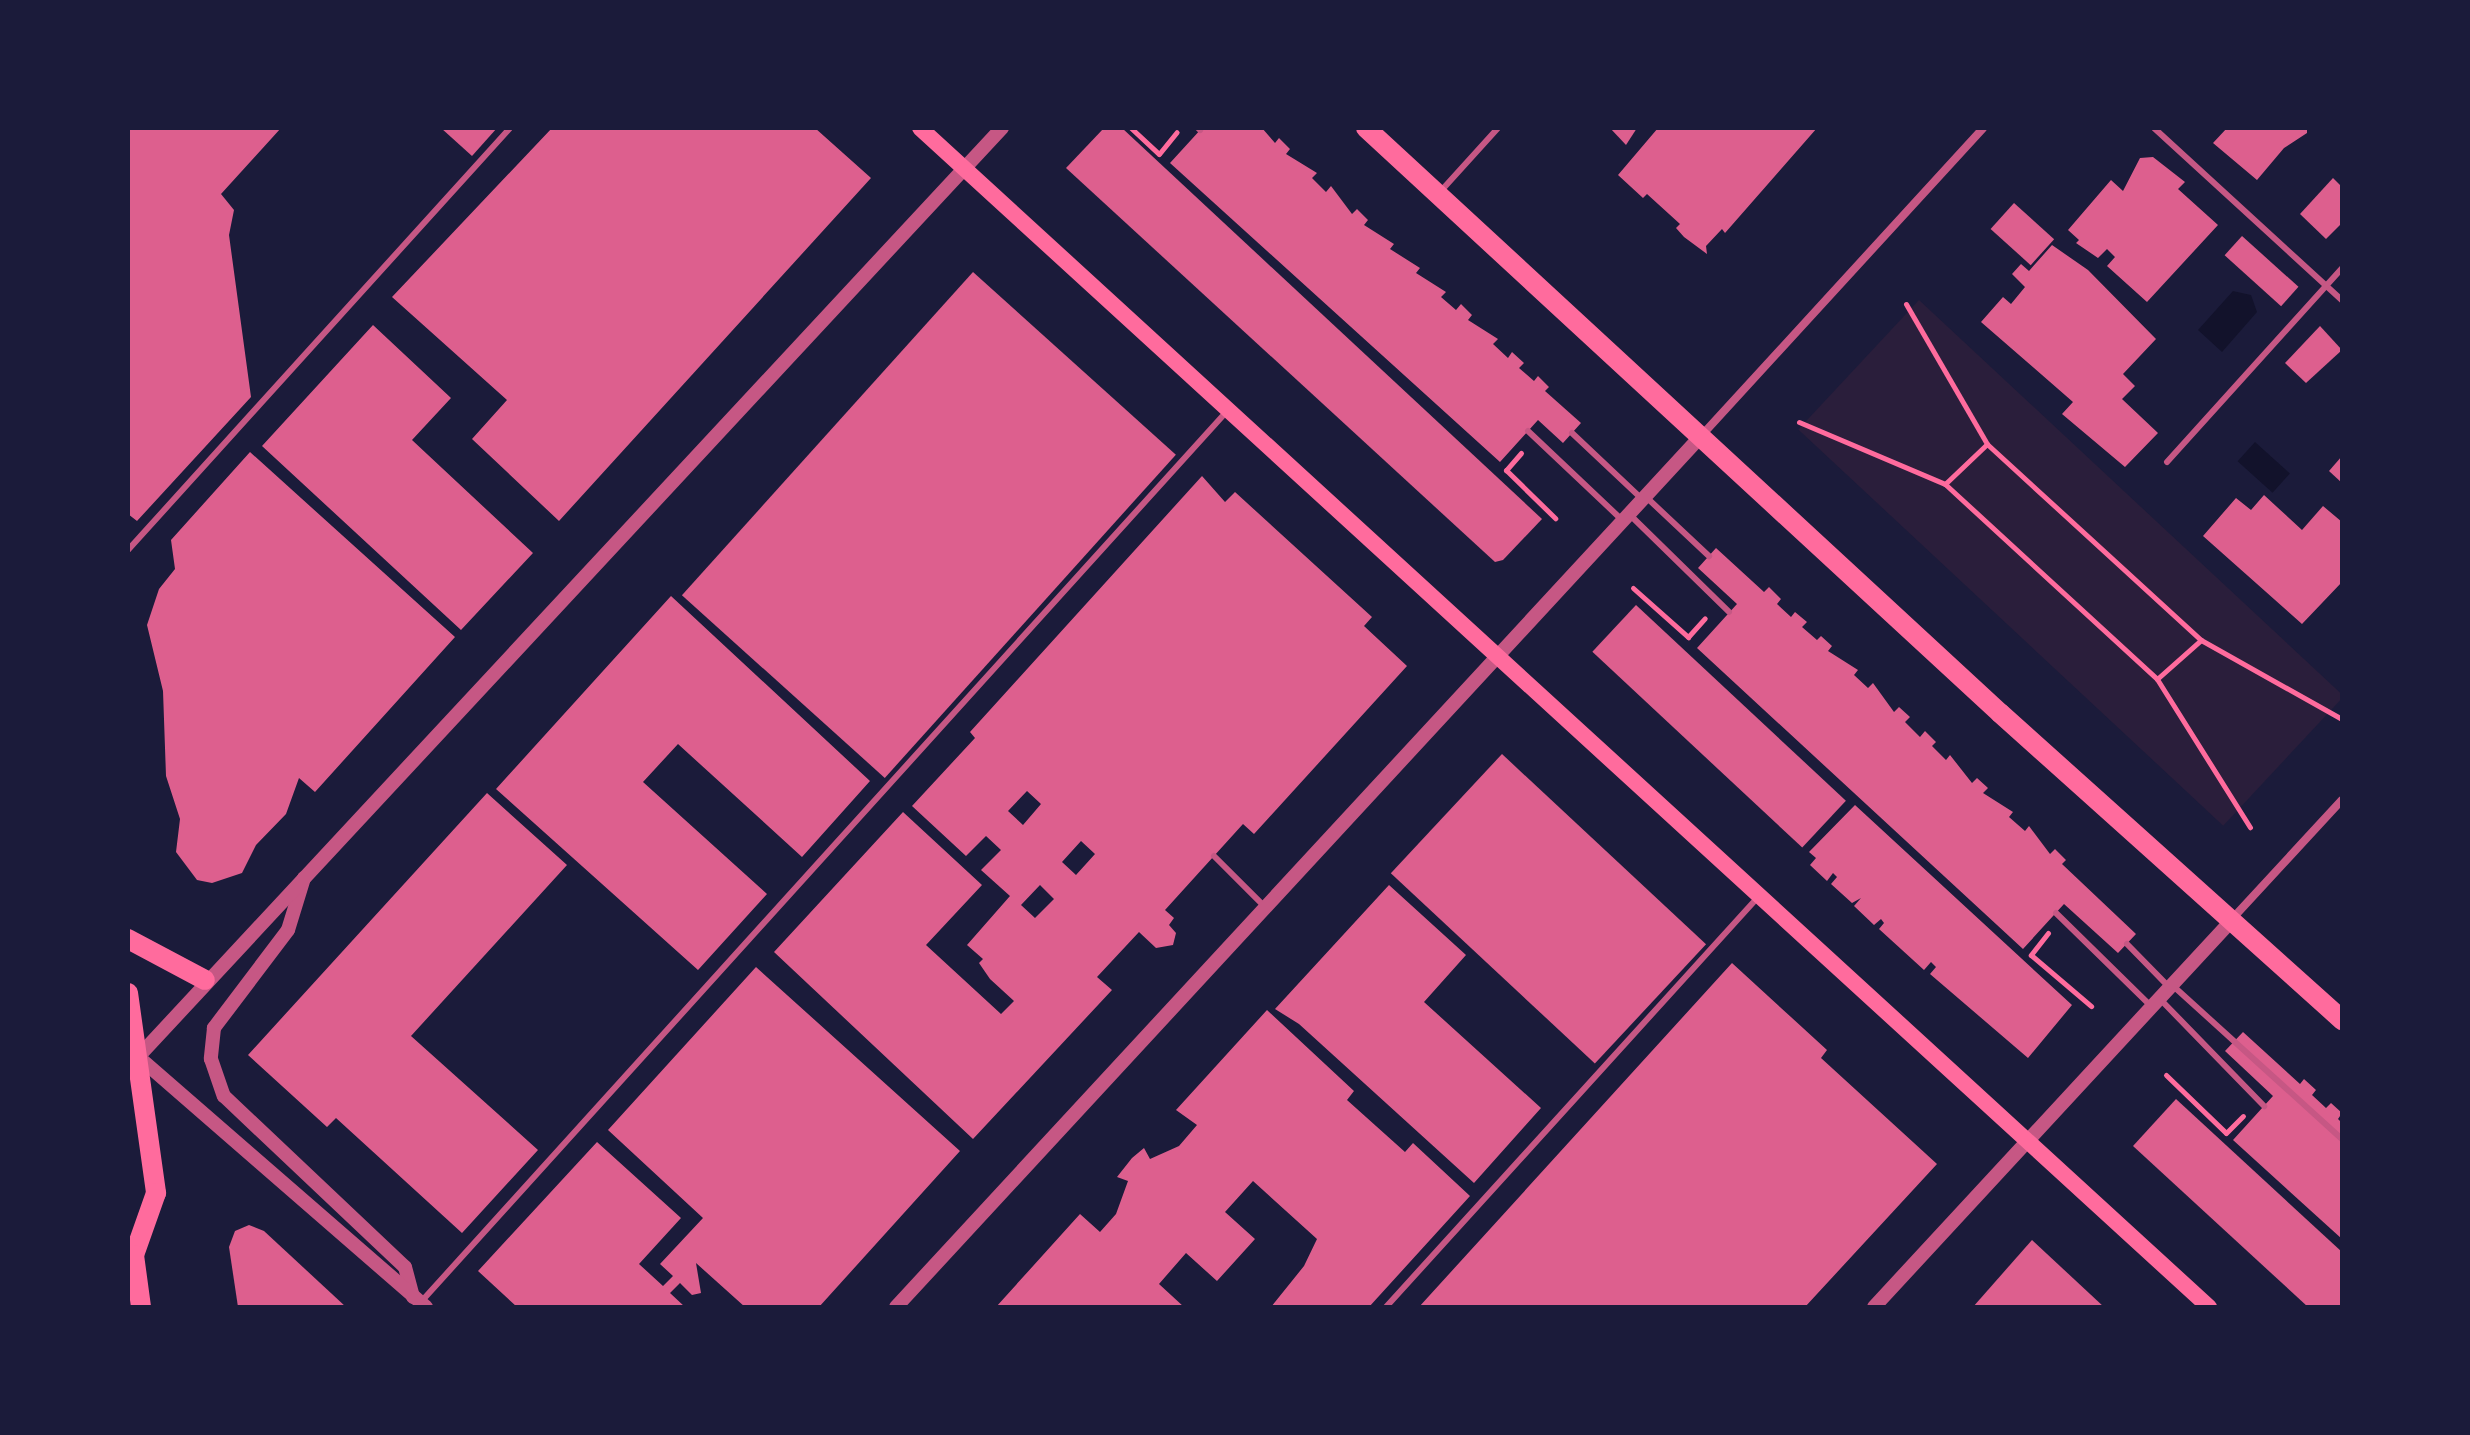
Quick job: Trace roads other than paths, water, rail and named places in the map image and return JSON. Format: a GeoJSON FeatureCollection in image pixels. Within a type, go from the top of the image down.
{"type":"FeatureCollection","features":[{"type":"Feature","properties":{"kind":"main road"},"geometry":{"type":"LineString","coordinates":[[920,128],[2209,1307]]}},
{"type":"Feature","properties":{"kind":"main road"},"geometry":{"type":"LineString","coordinates":[[1366,128],[2342,1020]]}},
{"type":"Feature","properties":{"kind":"main road"},"geometry":{"type":"LineString","coordinates":[[128,939],[205,980]]}},
{"type":"Feature","properties":{"kind":"main road"},"geometry":{"type":"LineString","coordinates":[[128,993],[156,1193],[130,1252],[141,1307]]}},
{"type":"Feature","properties":{"kind":"street"},"geometry":{"type":"LineString","coordinates":[[419,1303],[138,1057],[205,980],[1002,128]]}},
{"type":"Feature","properties":{"kind":"street"},"geometry":{"type":"LineString","coordinates":[[896,1307],[1983,128]]}},
{"type":"Feature","properties":{"kind":"street"},"geometry":{"type":"LineString","coordinates":[[1874,1307],[2342,800]]}},
{"type":"Feature","properties":{"kind":"street"},"geometry":{"type":"LineString","coordinates":[[306,873],[288,930],[214,1028],[211,1059],[224,1096],[405,1267],[419,1303]]}},
{"type":"Feature","properties":{"kind":"lane"},"geometry":{"type":"LineString","coordinates":[[128,550],[510,128]]}},
{"type":"Feature","properties":{"kind":"lane"},"geometry":{"type":"LineString","coordinates":[[1438,194],[1498,128]]}},
{"type":"Feature","properties":{"kind":"lane"},"geometry":{"type":"LineString","coordinates":[[2154,128],[2342,300]]}},
{"type":"Feature","properties":{"kind":"lane"},"geometry":{"type":"LineString","coordinates":[[2167,462],[2342,268]]}},
{"type":"Feature","properties":{"kind":"lane"},"geometry":{"type":"LineString","coordinates":[[419,1303],[1228,410]]}},
{"type":"Feature","properties":{"kind":"lane"},"geometry":{"type":"LineString","coordinates":[[1528,431],[1729,612]]}},
{"type":"Feature","properties":{"kind":"lane"},"geometry":{"type":"LineString","coordinates":[[1572,433],[1709,556]]}},
{"type":"Feature","properties":{"kind":"lane"},"geometry":{"type":"LineString","coordinates":[[1214,856],[1265,907]]}},
{"type":"Feature","properties":{"kind":"lane"},"geometry":{"type":"LineString","coordinates":[[1386,1307],[1759,896]]}},
{"type":"Feature","properties":{"kind":"lane"},"geometry":{"type":"LineString","coordinates":[[2056,913],[2162,994],[2234,1042],[2342,1139]]}},
{"type":"Feature","properties":{"kind":"lane"},"geometry":{"type":"LineString","coordinates":[[2127,944],[2162,994],[2264,1106]]}}]}
